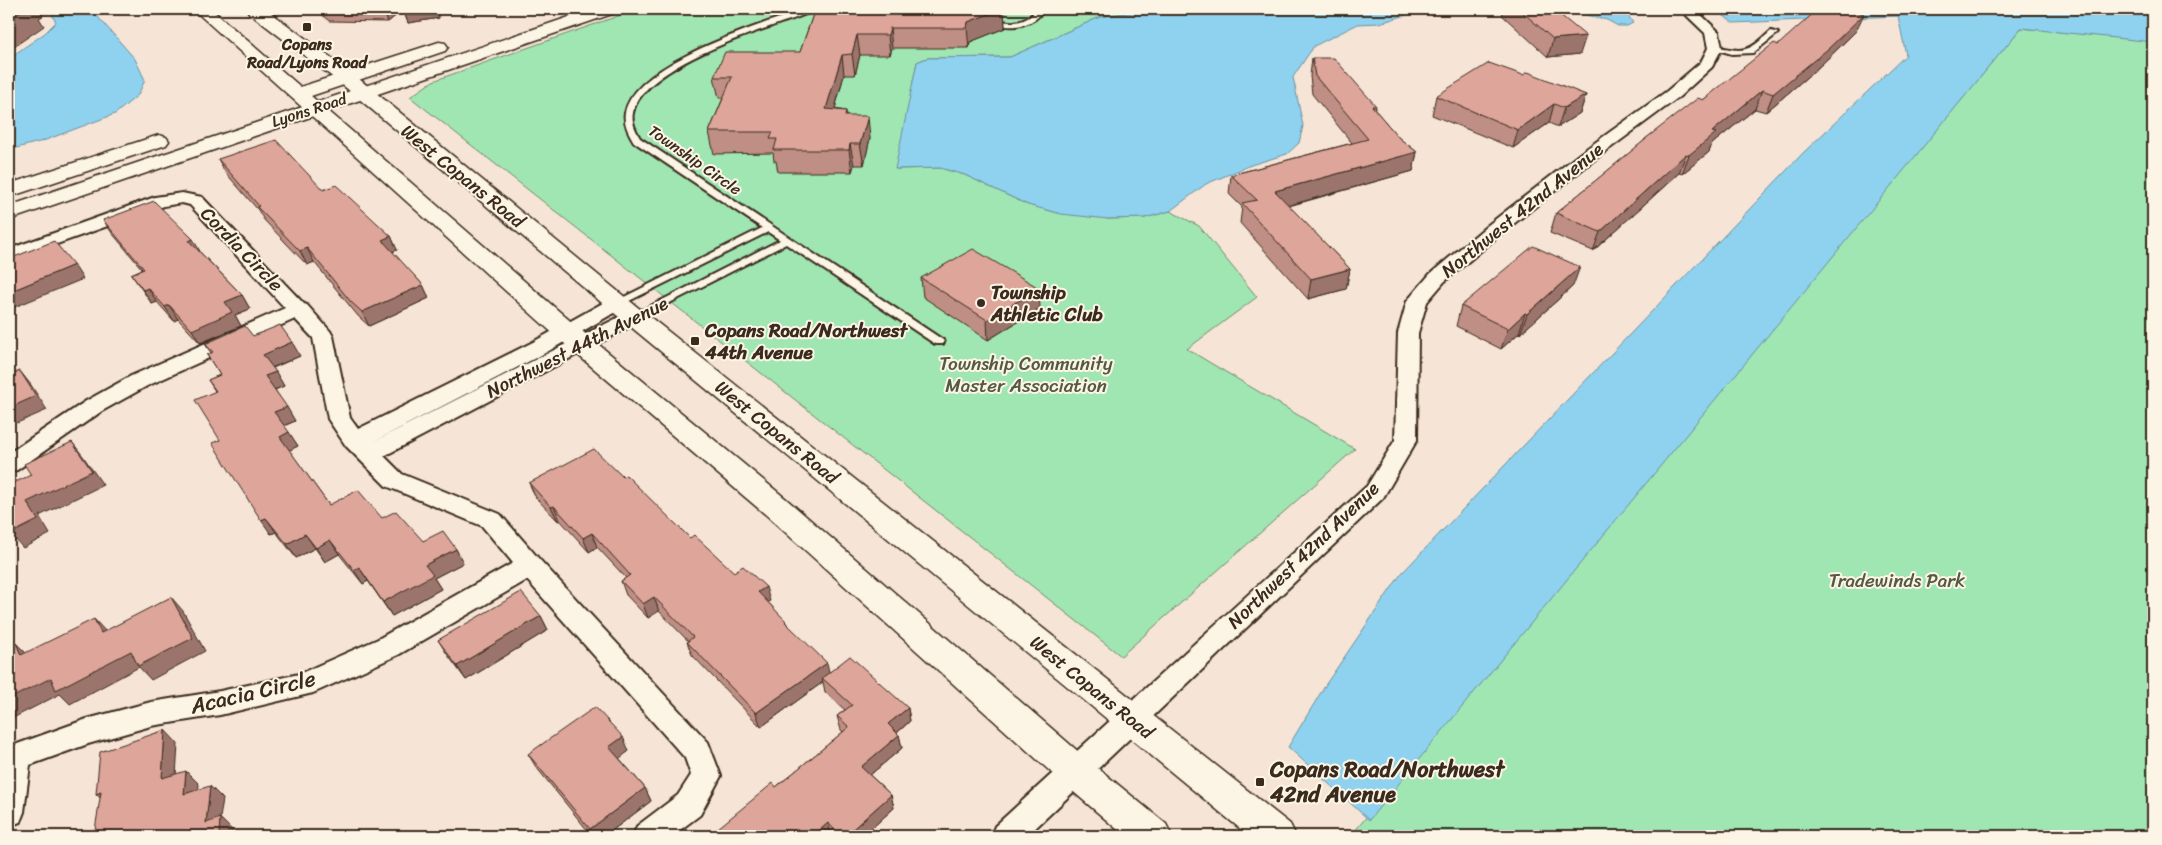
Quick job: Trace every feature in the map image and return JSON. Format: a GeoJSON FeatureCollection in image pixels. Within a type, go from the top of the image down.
{"type":"FeatureCollection","features":[{"type":"Feature","properties":{"kind":"main road"},"geometry":{"type":"LineString","coordinates":[[201,9],[575,339],[775,506],[1075,771],[1153,836]]}},
{"type":"Feature","properties":{"kind":"main road","name":"West Copans Road"},"geometry":{"type":"LineString","coordinates":[[255,9],[346,78],[626,310],[1277,836]]}},
{"type":"Feature","properties":{"kind":"main road","name":"Lyons Road"},"geometry":{"type":"LineString","coordinates":[[215,122],[307,101],[364,93],[609,9]]}},
{"type":"Feature","properties":{"kind":"main road","name":"Lyons Road"},"geometry":{"type":"LineString","coordinates":[[9,213],[307,101],[346,78],[453,43]]}},
{"type":"Feature","properties":{"kind":"main road"},"geometry":{"type":"LineString","coordinates":[[9,191],[177,135]]}},
{"type":"Feature","properties":{"kind":"street"},"geometry":{"type":"LineString","coordinates":[[1687,9],[1712,32],[1715,48]]}},
{"type":"Feature","properties":{"kind":"street","name":"Northwest 42nd Avenue"},"geometry":{"type":"LineString","coordinates":[[1006,836],[1375,492],[1406,440],[1408,333],[1417,301],[1437,278],[1588,156],[1673,94],[1706,64],[1715,48]]}},
{"type":"Feature","properties":{"kind":"street","name":"Cordia Circle"},"geometry":{"type":"LineString","coordinates":[[9,255],[161,201],[182,198],[196,201],[300,309],[323,336],[339,419],[361,447]]}},
{"type":"Feature","properties":{"kind":"street","name":"Cordia Circle"},"geometry":{"type":"LineString","coordinates":[[9,464],[94,406],[139,381],[300,309]]}},
{"type":"Feature","properties":{"kind":"street","name":"Northwest 44th Avenue"},"geometry":{"type":"LineString","coordinates":[[361,447],[575,339],[626,310]]}},
{"type":"Feature","properties":{"kind":"street"},"geometry":{"type":"LineString","coordinates":[[361,447],[394,480],[491,520],[530,566],[698,751],[706,776],[689,805],[648,836]]}},
{"type":"Feature","properties":{"kind":"street","name":"Acacia Circle"},"geometry":{"type":"LineString","coordinates":[[9,812],[12,758],[87,732],[150,714],[220,703],[303,685],[388,647],[530,566]]}},
{"type":"Feature","properties":{"kind":"lane","name":"Township Circle"},"geometry":{"type":"LineString","coordinates":[[811,9],[712,47],[667,68],[649,81],[636,94],[628,112],[629,126],[637,140],[939,342]]}},
{"type":"Feature","properties":{"kind":"lane"},"geometry":{"type":"LineString","coordinates":[[990,9],[987,12],[988,17],[992,20],[1008,24],[1018,24],[1034,19],[1037,14],[1034,9]]}},
{"type":"Feature","properties":{"kind":"lane"},"geometry":{"type":"LineString","coordinates":[[1715,48],[1732,52],[1753,51],[1774,33]]}},
{"type":"Feature","properties":{"kind":"lane","name":"Northwest 44th Avenue"},"geometry":{"type":"LineString","coordinates":[[626,310],[768,228]]}},
{"type":"Feature","properties":{"kind":"lane","name":"Northwest 44th Avenue"},"geometry":{"type":"LineString","coordinates":[[626,310],[787,240]]}},
{"type":"Feature","properties":{"kind":"green space","name":"Township Community Master Association"},"geometry":{"type":"Polygon","coordinates":[[[638,9],[1152,9],[1100,17],[1010,57],[927,58],[917,62],[896,169],[940,168],[965,175],[1028,205],[1108,219],[1145,218],[1170,211],[1199,226],[1257,297],[1187,349],[1355,449],[1121,656],[410,97],[433,81],[638,9]]]}},
{"type":"Feature","properties":{"kind":"green space","name":"Tradewinds Park"},"geometry":{"type":"Polygon","coordinates":[[[2021,28],[2153,41],[2153,836],[1359,836],[1354,832],[2021,28]]]}},
{"type":"Feature","properties":{"kind":"water"},"geometry":{"type":"Polygon","coordinates":[[[49,9],[91,9],[135,59],[145,80],[138,95],[115,114],[43,141],[9,150],[9,58],[45,33],[56,22],[49,9]]]}},
{"type":"Feature","properties":{"kind":"water"},"geometry":{"type":"Polygon","coordinates":[[[1152,9],[1455,9],[1413,13],[1380,23],[1358,24],[1314,46],[1293,77],[1303,126],[1299,143],[1287,154],[1251,165],[1206,184],[1170,211],[1145,218],[1108,219],[1061,214],[1028,205],[965,175],[940,168],[895,169],[917,62],[927,58],[1010,57],[1100,17],[1152,9]]]}},
{"type":"Feature","properties":{"kind":"water"},"geometry":{"type":"Polygon","coordinates":[[[1548,9],[1624,9],[1633,23],[1627,26],[1618,26],[1607,20],[1548,9]]]}},
{"type":"Feature","properties":{"kind":"water"},"geometry":{"type":"Polygon","coordinates":[[[1715,9],[2153,9],[2153,42],[2021,28],[1369,820],[1288,747],[1326,684],[1401,574],[1804,152],[1906,55],[1898,16],[1733,23],[1715,9]]]}},
{"type":"Feature","properties":{"kind":"building"},"geometry":{"type":"Polygon","coordinates":[[[9,9],[24,9],[9,18],[9,9]]]}},
{"type":"Feature","properties":{"kind":"building"},"geometry":{"type":"Polygon","coordinates":[[[323,9],[385,9],[383,10],[323,9]]]}},
{"type":"Feature","properties":{"kind":"building"},"geometry":{"type":"Polygon","coordinates":[[[403,9],[420,9],[404,12],[403,9]]]}},
{"type":"Feature","properties":{"kind":"building"},"geometry":{"type":"Polygon","coordinates":[[[815,9],[1002,9],[968,22],[967,28],[890,28],[888,35],[857,35],[852,54],[842,55],[826,109],[846,111],[845,116],[868,116],[860,144],[850,144],[849,150],[774,150],[777,139],[770,139],[773,132],[709,132],[732,77],[714,77],[725,52],[800,52],[815,9]]]}},
{"type":"Feature","properties":{"kind":"building"},"geometry":{"type":"Polygon","coordinates":[[[1519,9],[1553,9],[1586,36],[1553,39],[1519,9]]]}},
{"type":"Feature","properties":{"kind":"building"},"geometry":{"type":"Polygon","coordinates":[[[1818,9],[1846,9],[1864,14],[1829,48],[1773,94],[1762,90],[1712,132],[1716,133],[1689,155],[1686,154],[1600,232],[1556,213],[1698,98],[1703,100],[1774,43],[1778,45],[1818,9]]]}},
{"type":"Feature","properties":{"kind":"building"},"geometry":{"type":"Polygon","coordinates":[[[1312,58],[1334,58],[1376,106],[1372,106],[1399,138],[1417,152],[1275,191],[1350,269],[1311,279],[1242,203],[1257,200],[1231,175],[1368,139],[1315,76],[1312,58]]]}},
{"type":"Feature","properties":{"kind":"building"},"geometry":{"type":"Polygon","coordinates":[[[1489,63],[1523,75],[1528,72],[1586,95],[1564,108],[1554,104],[1518,130],[1436,96],[1489,63]]]}},
{"type":"Feature","properties":{"kind":"building"},"geometry":{"type":"Polygon","coordinates":[[[276,140],[323,190],[336,185],[391,236],[382,240],[423,285],[362,312],[351,302],[307,248],[300,251],[257,207],[259,206],[218,159],[276,140]]]}},
{"type":"Feature","properties":{"kind":"building"},"geometry":{"type":"Polygon","coordinates":[[[154,201],[193,239],[189,241],[242,295],[225,302],[232,312],[192,330],[169,305],[165,307],[148,288],[143,290],[131,274],[144,269],[103,220],[154,201]]]}},
{"type":"Feature","properties":{"kind":"building"},"geometry":{"type":"Polygon","coordinates":[[[54,241],[74,265],[9,292],[9,259],[54,241]]]}},
{"type":"Feature","properties":{"kind":"building"},"geometry":{"type":"Polygon","coordinates":[[[1533,246],[1580,267],[1508,329],[1461,306],[1533,246]]]}},
{"type":"Feature","properties":{"kind":"building"},"geometry":{"type":"Polygon","coordinates":[[[973,249],[1039,288],[987,320],[921,278],[973,249]]]}},
{"type":"Feature","properties":{"kind":"building"},"geometry":{"type":"Polygon","coordinates":[[[280,325],[292,342],[263,355],[276,372],[265,376],[287,407],[274,412],[289,432],[280,437],[329,505],[358,490],[382,518],[396,511],[423,541],[443,531],[456,549],[425,565],[433,575],[383,602],[359,567],[354,570],[330,540],[316,548],[305,534],[287,544],[266,518],[261,520],[212,443],[220,440],[195,400],[216,391],[208,380],[220,375],[207,355],[213,352],[205,344],[245,326],[253,336],[280,325]]]}},
{"type":"Feature","properties":{"kind":"building"},"geometry":{"type":"Polygon","coordinates":[[[20,371],[36,396],[9,408],[9,375],[20,371]]]}},
{"type":"Feature","properties":{"kind":"building"},"geometry":{"type":"Polygon","coordinates":[[[72,442],[92,471],[27,502],[38,520],[10,534],[9,485],[31,475],[24,464],[72,442]]]}},
{"type":"Feature","properties":{"kind":"building"},"geometry":{"type":"Polygon","coordinates":[[[594,449],[623,477],[626,475],[690,538],[694,535],[734,572],[743,566],[766,587],[758,592],[785,622],[827,663],[756,713],[687,642],[693,637],[654,597],[643,604],[621,581],[630,575],[592,533],[583,538],[554,506],[551,507],[529,483],[594,449]]]}},
{"type":"Feature","properties":{"kind":"building"},"geometry":{"type":"Polygon","coordinates":[[[521,592],[541,616],[457,666],[438,640],[521,592]]]}},
{"type":"Feature","properties":{"kind":"building"},"geometry":{"type":"Polygon","coordinates":[[[171,597],[193,638],[138,666],[131,651],[56,690],[51,678],[9,699],[9,647],[16,643],[21,655],[94,619],[101,633],[171,597]]]}},
{"type":"Feature","properties":{"kind":"building"},"geometry":{"type":"Polygon","coordinates":[[[850,656],[908,708],[888,724],[899,735],[861,767],[891,795],[845,836],[841,836],[828,823],[813,836],[702,836],[709,830],[712,833],[773,783],[776,787],[849,727],[837,716],[852,705],[822,678],[850,656]]]}},
{"type":"Feature","properties":{"kind":"building"},"geometry":{"type":"Polygon","coordinates":[[[595,707],[623,737],[609,747],[645,788],[590,829],[528,754],[595,707]]]}},
{"type":"Feature","properties":{"kind":"building"},"geometry":{"type":"Polygon","coordinates":[[[165,730],[162,778],[186,771],[184,794],[210,786],[206,823],[220,818],[219,836],[94,836],[101,792],[96,794],[100,752],[165,730]]]}},
{"type":"Feature","properties":{"kind":"place","name":"Copans Road/Lyons Road"},"geometry":{"type":"Point","coordinates":[307,27]}},
{"type":"Feature","properties":{"kind":"place","name":"Township Athletic Club"},"geometry":{"type":"Point","coordinates":[981,303]}},
{"type":"Feature","properties":{"kind":"place","name":"Copans Road/Northwest 44th Avenue"},"geometry":{"type":"Point","coordinates":[695,341]}},
{"type":"Feature","properties":{"kind":"place","name":"Copans Road/Northwest 42nd Avenue"},"geometry":{"type":"Point","coordinates":[1260,782]}}]}
